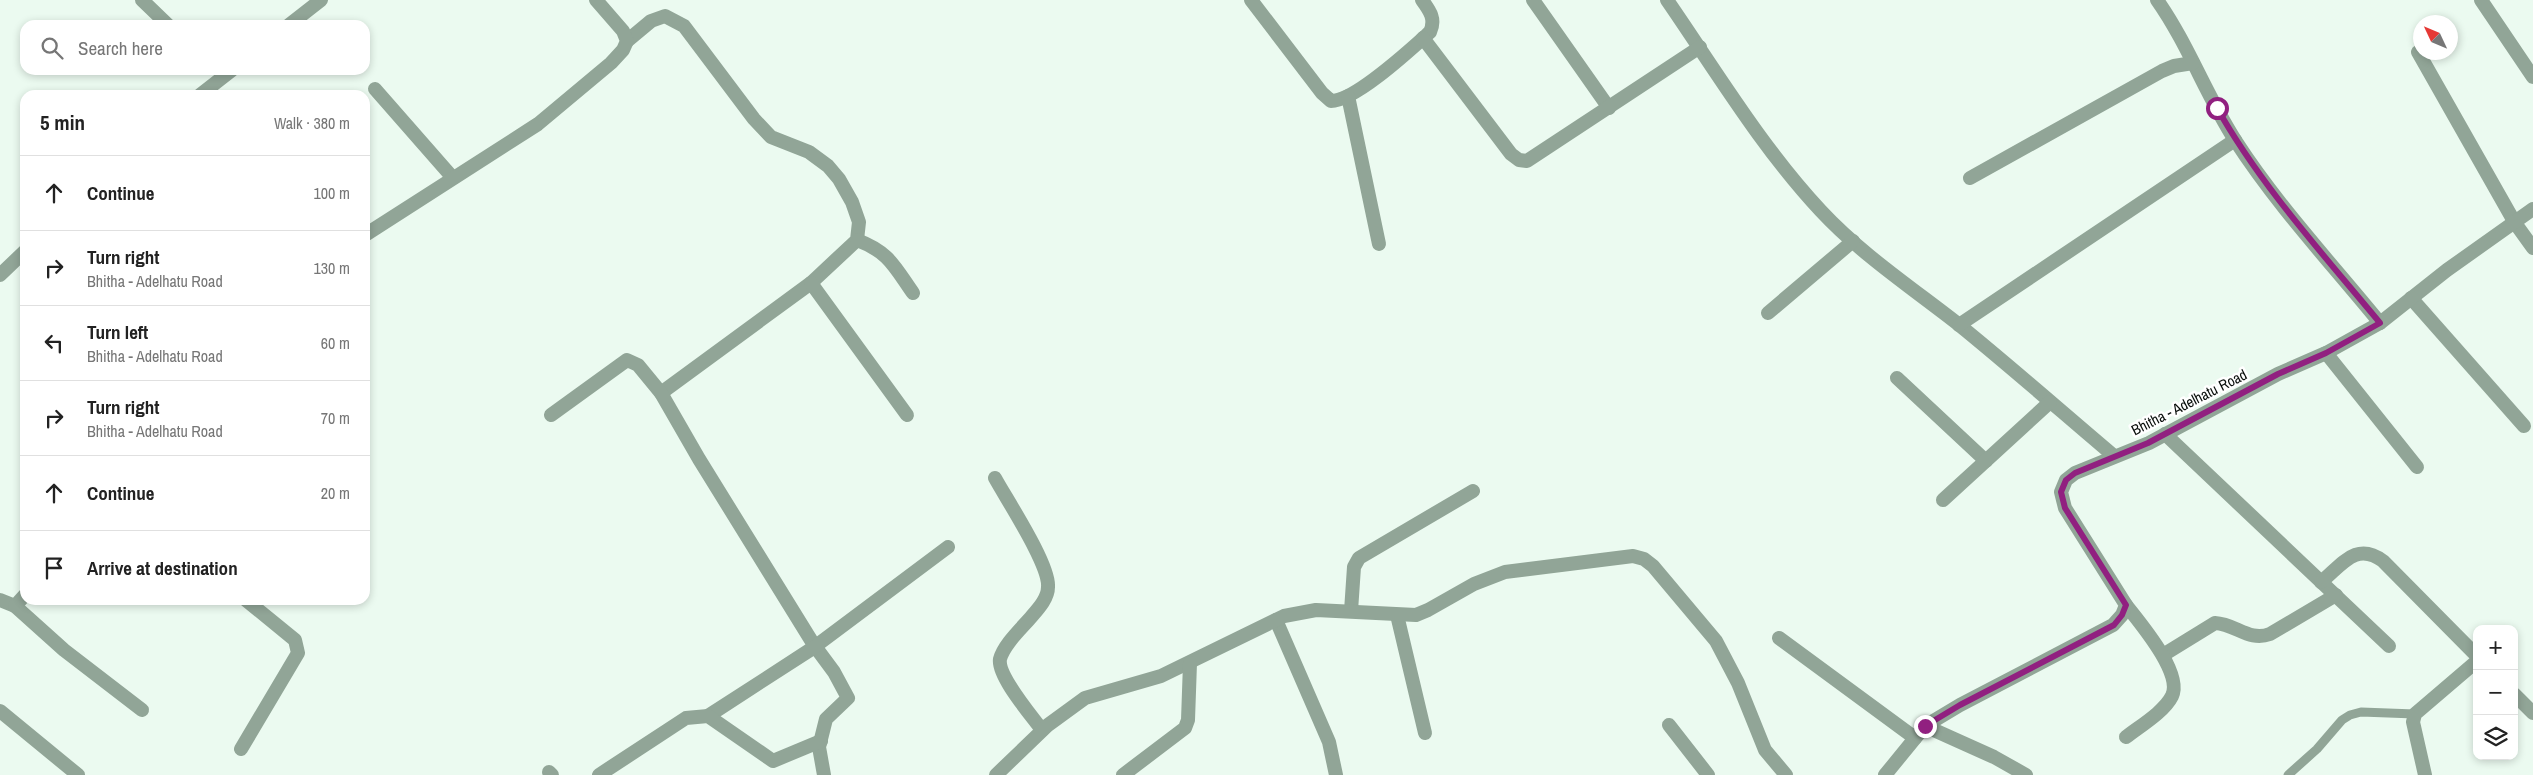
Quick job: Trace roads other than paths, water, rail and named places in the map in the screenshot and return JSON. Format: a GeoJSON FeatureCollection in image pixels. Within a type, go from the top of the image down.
{"type":"FeatureCollection","features":[{"type":"Feature","properties":{"kind":"street"},"geometry":{"type":"LineString","coordinates":[[142,0],[163,20]]}},
{"type":"Feature","properties":{"kind":"street"},"geometry":{"type":"LineString","coordinates":[[295,20],[321,0]]}},
{"type":"Feature","properties":{"kind":"street"},"geometry":{"type":"LineString","coordinates":[[596,0],[623,31],[627,41]]}},
{"type":"Feature","properties":{"kind":"street"},"geometry":{"type":"LineString","coordinates":[[1251,0],[1322,93],[1331,101],[1340,101],[1348,96],[1423,38],[1433,24],[1432,15],[1422,0]]}},
{"type":"Feature","properties":{"kind":"street"},"geometry":{"type":"LineString","coordinates":[[1533,0],[1609,108]]}},
{"type":"Feature","properties":{"kind":"street"},"geometry":{"type":"LineString","coordinates":[[1668,0],[1798,186],[1853,241],[1959,325],[2114,456]]}},
{"type":"Feature","properties":{"kind":"street"},"geometry":{"type":"LineString","coordinates":[[2157,0],[2172,22],[2235,140],[2275,196],[2380,323]]}},
{"type":"Feature","properties":{"kind":"street"},"geometry":{"type":"LineString","coordinates":[[2481,0],[2533,77]]}},
{"type":"Feature","properties":{"kind":"street"},"geometry":{"type":"LineString","coordinates":[[370,232],[538,124],[611,63],[623,50],[627,41],[651,21],[665,16],[684,26],[754,119],[771,137],[809,152],[828,166],[839,179],[852,202],[859,222],[857,240],[811,283],[661,393]]}},
{"type":"Feature","properties":{"kind":"street"},"geometry":{"type":"LineString","coordinates":[[1423,38],[1511,154],[1519,160],[1527,161],[1700,47]]}},
{"type":"Feature","properties":{"kind":"street"},"geometry":{"type":"LineString","coordinates":[[2423,60],[2515,223],[2533,248]]}},
{"type":"Feature","properties":{"kind":"street"},"geometry":{"type":"LineString","coordinates":[[1970,178],[2162,72],[2179,65],[2193,63]]}},
{"type":"Feature","properties":{"kind":"street"},"geometry":{"type":"LineString","coordinates":[[210,90],[221,75]]}},
{"type":"Feature","properties":{"kind":"street"},"geometry":{"type":"LineString","coordinates":[[375,89],[453,178]]}},
{"type":"Feature","properties":{"kind":"street"},"geometry":{"type":"LineString","coordinates":[[1348,96],[1379,244]]}},
{"type":"Feature","properties":{"kind":"street"},"geometry":{"type":"LineString","coordinates":[[1959,325],[2235,140]]}},
{"type":"Feature","properties":{"kind":"street","name":"Bhitha - Adelhatu Road"},"geometry":{"type":"LineString","coordinates":[[2126,605],[2065,508],[2061,492],[2066,480],[2075,473],[2148,443],[2278,374],[2326,353],[2380,323],[2411,298],[2533,209]]}},
{"type":"Feature","properties":{"kind":"street"},"geometry":{"type":"LineString","coordinates":[[857,240],[875,246],[887,256],[913,293]]}},
{"type":"Feature","properties":{"kind":"street"},"geometry":{"type":"LineString","coordinates":[[1768,313],[1853,241]]}},
{"type":"Feature","properties":{"kind":"street"},"geometry":{"type":"LineString","coordinates":[[0,275],[20,256]]}},
{"type":"Feature","properties":{"kind":"street"},"geometry":{"type":"LineString","coordinates":[[811,283],[907,415]]}},
{"type":"Feature","properties":{"kind":"street"},"geometry":{"type":"LineString","coordinates":[[2411,298],[2524,426]]}},
{"type":"Feature","properties":{"kind":"street"},"geometry":{"type":"LineString","coordinates":[[2326,353],[2416,467]]}},
{"type":"Feature","properties":{"kind":"street"},"geometry":{"type":"LineString","coordinates":[[551,414],[626,360],[638,365],[661,393],[698,459],[814,645],[834,672],[848,698],[826,719],[819,747],[824,775]]}},
{"type":"Feature","properties":{"kind":"street"},"geometry":{"type":"LineString","coordinates":[[1897,378],[1986,461]]}},
{"type":"Feature","properties":{"kind":"street"},"geometry":{"type":"LineString","coordinates":[[1943,500],[2050,402]]}},
{"type":"Feature","properties":{"kind":"street"},"geometry":{"type":"LineString","coordinates":[[2165,434],[2389,646]]}},
{"type":"Feature","properties":{"kind":"street"},"geometry":{"type":"LineString","coordinates":[[995,478],[1032,545],[1048,586],[1045,600],[1008,645],[1000,659],[1001,669],[1008,683],[1042,730]]}},
{"type":"Feature","properties":{"kind":"street"},"geometry":{"type":"LineString","coordinates":[[1351,611],[1354,566],[1359,558],[1473,492]]}},
{"type":"Feature","properties":{"kind":"street"},"geometry":{"type":"LineString","coordinates":[[599,775],[686,718],[708,716],[814,645],[948,547]]}},
{"type":"Feature","properties":{"kind":"street"},"geometry":{"type":"LineString","coordinates":[[2321,582],[2353,556],[2361,552],[2371,552],[2383,561],[2473,652]]}},
{"type":"Feature","properties":{"kind":"street"},"geometry":{"type":"LineString","coordinates":[[996,775],[1042,730],[1065,711],[1086,698],[1161,676],[1276,620],[1316,610],[1416,615],[1474,584],[1505,572],[1633,556],[1644,559],[1653,566],[1716,640],[1738,683],[1761,743],[1786,775]]}},
{"type":"Feature","properties":{"kind":"street"},"geometry":{"type":"LineString","coordinates":[[2163,655],[2216,623],[2223,624],[2253,637],[2261,638],[2336,595]]}},
{"type":"Feature","properties":{"kind":"street"},"geometry":{"type":"LineString","coordinates":[[0,600],[15,606],[64,650],[142,710]]}},
{"type":"Feature","properties":{"kind":"street"},"geometry":{"type":"LineString","coordinates":[[15,606],[20,600]]}},
{"type":"Feature","properties":{"kind":"street"},"geometry":{"type":"LineString","coordinates":[[241,749],[298,653],[295,640],[252,605]]}},
{"type":"Feature","properties":{"kind":"street"},"geometry":{"type":"LineString","coordinates":[[2126,605],[2163,655],[2173,682],[2173,694],[2168,702],[2126,737]]}},
{"type":"Feature","properties":{"kind":"street"},"geometry":{"type":"LineString","coordinates":[[1886,775],[1925,726],[1960,705],[2114,625],[2122,615],[2126,605]]}},
{"type":"Feature","properties":{"kind":"street"},"geometry":{"type":"LineString","coordinates":[[1397,615],[1425,733]]}},
{"type":"Feature","properties":{"kind":"street"},"geometry":{"type":"LineString","coordinates":[[1276,620],[1329,742],[1336,775]]}},
{"type":"Feature","properties":{"kind":"street"},"geometry":{"type":"LineString","coordinates":[[1779,638],[1915,738]]}},
{"type":"Feature","properties":{"kind":"street"},"geometry":{"type":"LineString","coordinates":[[1123,775],[1185,728],[1188,720],[1190,663]]}},
{"type":"Feature","properties":{"kind":"street"},"geometry":{"type":"LineString","coordinates":[[2425,775],[2413,722],[2424,707],[2473,664]]}},
{"type":"Feature","properties":{"kind":"street"},"geometry":{"type":"LineString","coordinates":[[2518,698],[2533,713]]}},
{"type":"Feature","properties":{"kind":"street"},"geometry":{"type":"LineString","coordinates":[[0,711],[78,775]]}},
{"type":"Feature","properties":{"kind":"street"},"geometry":{"type":"LineString","coordinates":[[708,716],[773,761],[821,741]]}},
{"type":"Feature","properties":{"kind":"street"},"geometry":{"type":"LineString","coordinates":[[1669,724],[1708,775]]}},
{"type":"Feature","properties":{"kind":"street"},"geometry":{"type":"LineString","coordinates":[[1925,726],[1994,757],[2026,775]]}},
{"type":"Feature","properties":{"kind":"lane"},"geometry":{"type":"LineString","coordinates":[[2288,775],[2318,749],[2342,720],[2350,715],[2361,712],[2424,707]]}}]}
